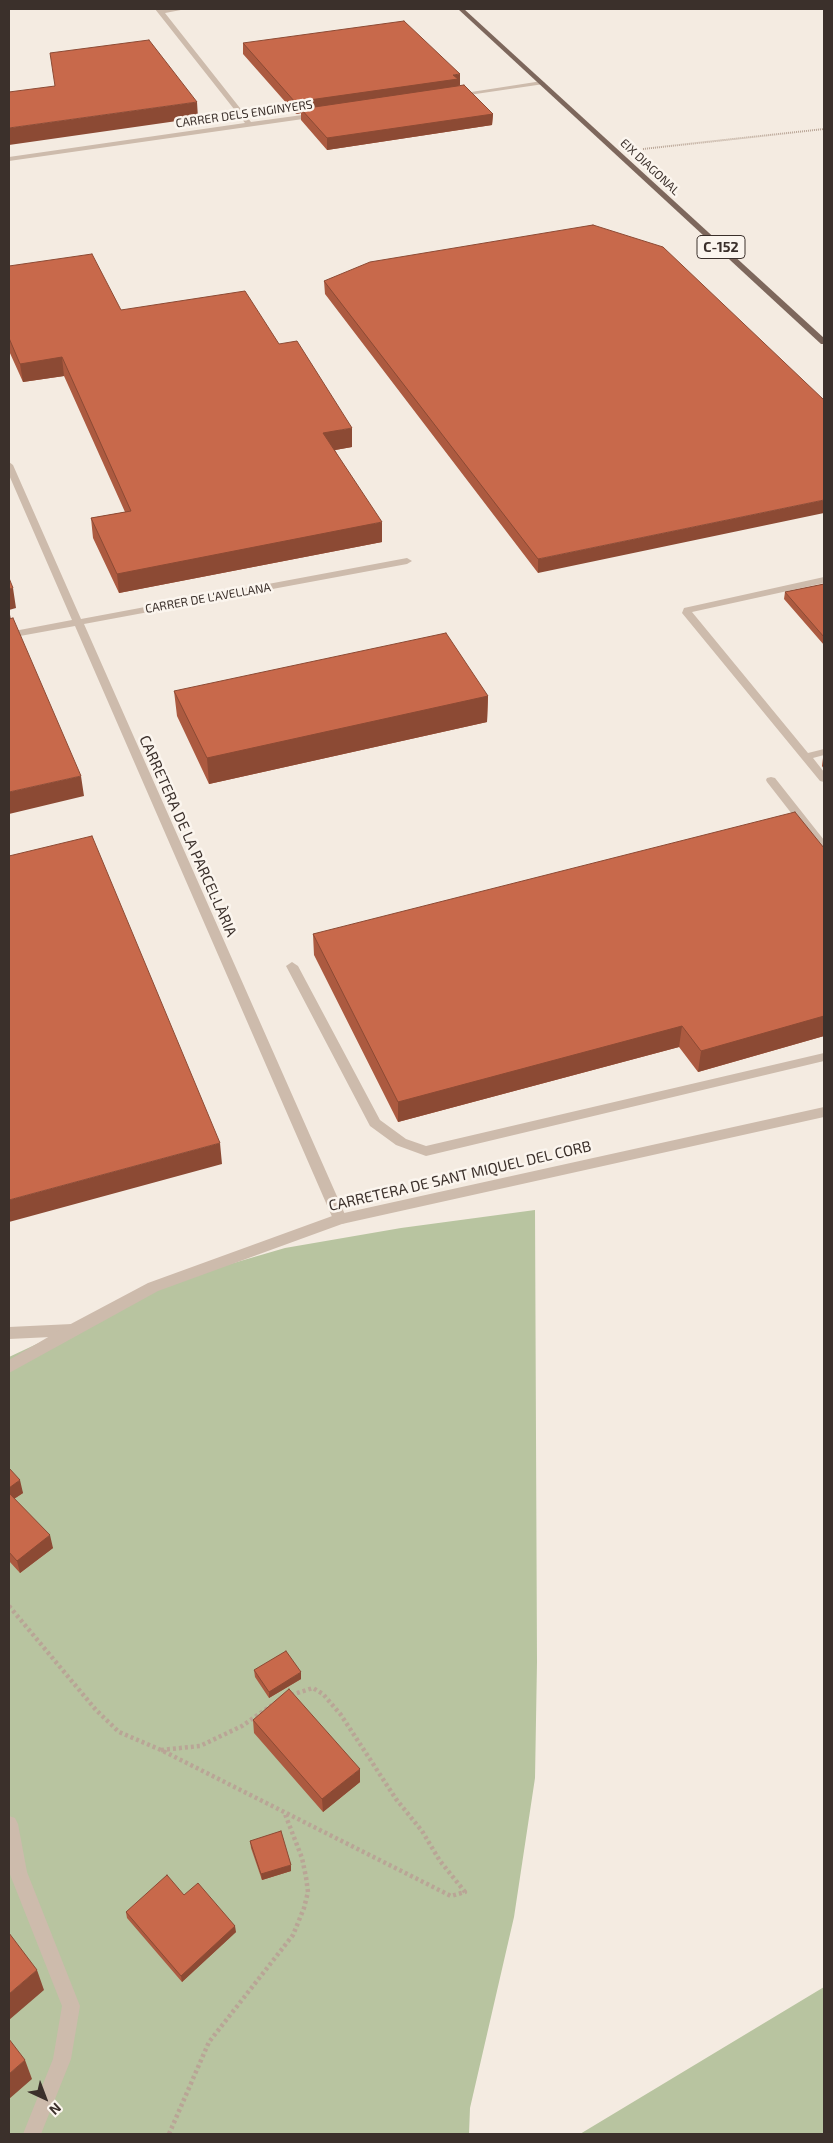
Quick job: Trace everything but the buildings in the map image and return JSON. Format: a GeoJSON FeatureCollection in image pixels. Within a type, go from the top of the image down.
{"type":"FeatureCollection","features":[{"type":"Feature","properties":{"kind":"main road","name":"EIX DIAGONAL"},"geometry":{"type":"LineString","coordinates":[[461,9],[824,342]]}},
{"type":"Feature","properties":{"kind":"street"},"geometry":{"type":"LineString","coordinates":[[159,10],[183,9]]}},
{"type":"Feature","properties":{"kind":"street"},"geometry":{"type":"LineString","coordinates":[[159,10],[250,124]]}},
{"type":"Feature","properties":{"kind":"street"},"geometry":{"type":"LineString","coordinates":[[444,97],[542,83]]}},
{"type":"Feature","properties":{"kind":"street","name":"CARRER DELS ENGINYERS"},"geometry":{"type":"LineString","coordinates":[[9,158],[328,114]]}},
{"type":"Feature","properties":{"kind":"street","name":"CARRETERA DE LA PARCEL·LÀRIA"},"geometry":{"type":"LineString","coordinates":[[9,466],[340,1219]]}},
{"type":"Feature","properties":{"kind":"street","name":"CARRER DE L'AVELLANA"},"geometry":{"type":"LineString","coordinates":[[9,635],[77,621],[407,562]]}},
{"type":"Feature","properties":{"kind":"street"},"geometry":{"type":"LineString","coordinates":[[824,580],[687,610],[690,617],[824,779]]}},
{"type":"Feature","properties":{"kind":"street"},"geometry":{"type":"LineString","coordinates":[[806,757],[824,752]]}},
{"type":"Feature","properties":{"kind":"street"},"geometry":{"type":"LineString","coordinates":[[771,780],[824,847]]}},
{"type":"Feature","properties":{"kind":"street"},"geometry":{"type":"LineString","coordinates":[[292,966],[375,1124],[401,1142],[426,1151],[824,1057]]}},
{"type":"Feature","properties":{"kind":"street","name":"CARRETERA DE SANT MIQUEL DEL CORB"},"geometry":{"type":"LineString","coordinates":[[9,1367],[72,1330],[153,1287],[340,1219],[824,1112]]}},
{"type":"Feature","properties":{"kind":"street"},"geometry":{"type":"LineString","coordinates":[[9,1333],[72,1330]]}},
{"type":"Feature","properties":{"kind":"street"},"geometry":{"type":"LineString","coordinates":[[9,1824],[14,1875],[71,2006],[62,2059],[32,2134]]}},
{"type":"Feature","properties":{"kind":"path"},"geometry":{"type":"LineString","coordinates":[[617,152],[824,129]]}},
{"type":"Feature","properties":{"kind":"path"},"geometry":{"type":"LineString","coordinates":[[9,1606],[96,1710],[119,1732],[161,1750],[451,1896],[465,1892],[440,1861],[422,1831],[396,1799],[341,1715],[323,1694],[313,1688],[298,1691],[282,1699]]}},
{"type":"Feature","properties":{"kind":"path"},"geometry":{"type":"LineString","coordinates":[[161,1750],[200,1746],[242,1726],[275,1703]]}},
{"type":"Feature","properties":{"kind":"path"},"geometry":{"type":"LineString","coordinates":[[169,2134],[209,2042],[293,1935],[304,1908],[308,1892],[306,1877],[300,1851],[284,1813]]}},
{"type":"Feature","properties":{"kind":"green space"},"geometry":{"type":"Polygon","coordinates":[[[535,1210],[537,1662],[535,1778],[514,1917],[470,2108],[469,2134],[9,2134],[9,1357],[151,1287],[285,1248],[401,1228],[535,1210]]]}},
{"type":"Feature","properties":{"kind":"green space"},"geometry":{"type":"Polygon","coordinates":[[[824,1987],[824,2134],[580,2134],[824,1987]]]}}]}
